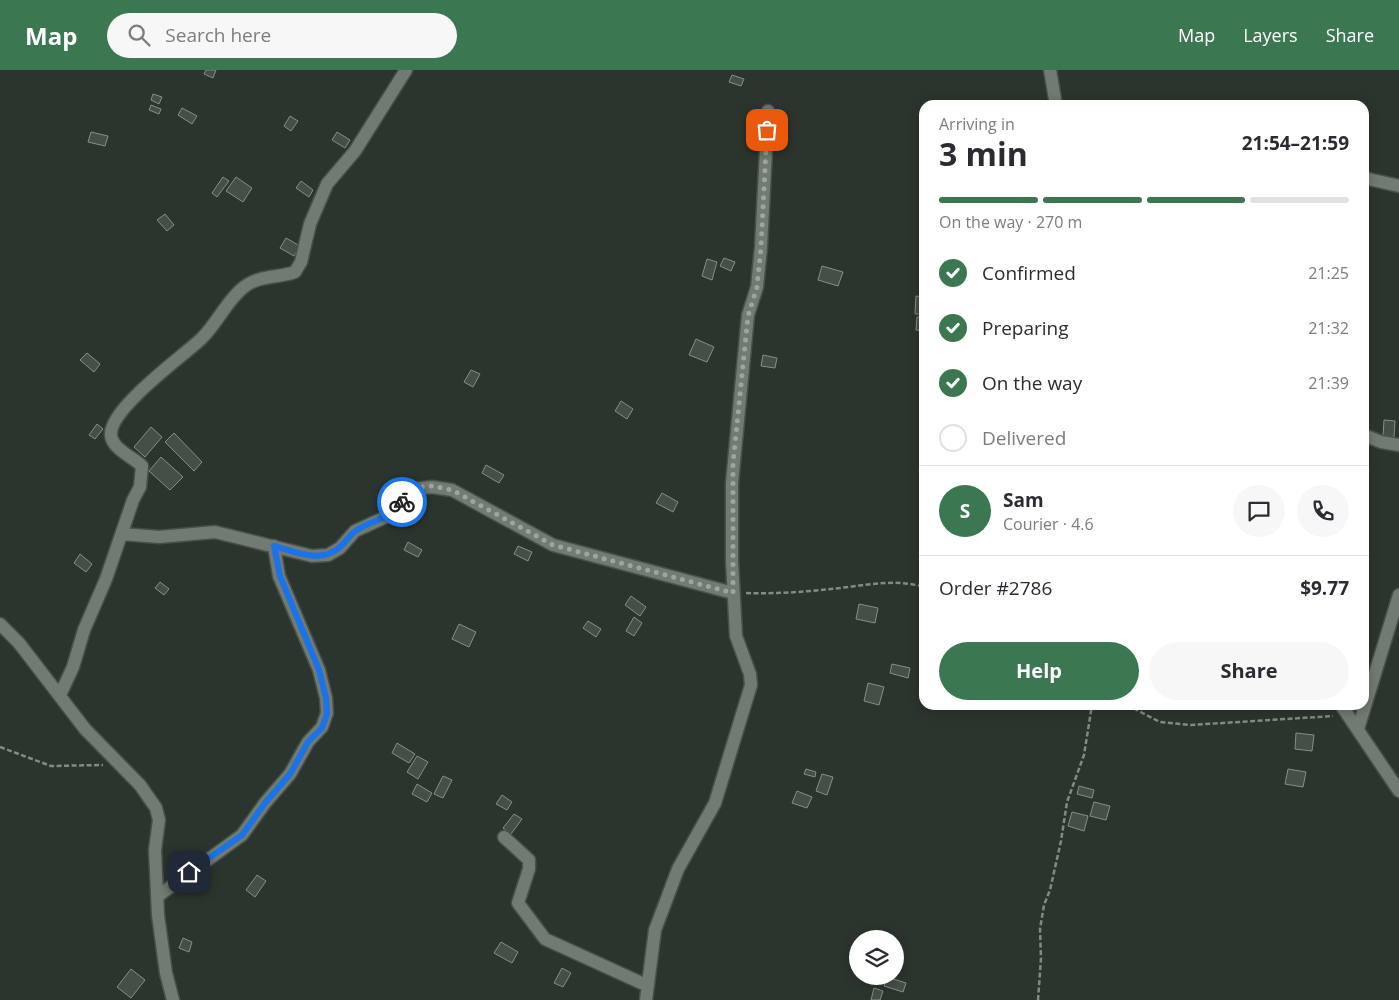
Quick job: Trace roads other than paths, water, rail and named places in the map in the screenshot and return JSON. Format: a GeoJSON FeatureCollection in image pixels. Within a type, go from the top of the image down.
{"type":"FeatureCollection","features":[{"type":"Feature","properties":{"kind":"street"},"geometry":{"type":"LineString","coordinates":[[60,695],[73,667],[84,630],[106,579],[133,500],[140,487],[143,468],[115,445],[111,432],[114,424],[129,404],[158,375],[201,339],[244,287],[259,279],[295,272],[301,262],[310,224],[327,184],[355,151],[406,70]]}},
{"type":"Feature","properties":{"kind":"street"},"geometry":{"type":"LineString","coordinates":[[1050,70],[1055,100]]}},
{"type":"Feature","properties":{"kind":"street"},"geometry":{"type":"LineString","coordinates":[[646,1000],[655,930],[678,868],[715,803],[751,685],[750,674],[736,636],[733,593],[732,482],[748,316],[757,287],[761,247],[768,111]]}},
{"type":"Feature","properties":{"kind":"street"},"geometry":{"type":"LineString","coordinates":[[1369,179],[1399,186]]}},
{"type":"Feature","properties":{"kind":"street"},"geometry":{"type":"LineString","coordinates":[[1369,437],[1381,442],[1399,445]]}},
{"type":"Feature","properties":{"kind":"street"},"geometry":{"type":"LineString","coordinates":[[122,534],[159,537],[215,532],[312,556],[328,555],[340,548],[355,531],[388,516],[412,489],[432,486],[452,490],[553,545],[733,593]]}},
{"type":"Feature","properties":{"kind":"street"},"geometry":{"type":"LineString","coordinates":[[158,896],[242,835],[265,803],[290,774],[308,742],[322,728],[327,714],[326,698],[319,670],[280,576],[274,546]]}},
{"type":"Feature","properties":{"kind":"street"},"geometry":{"type":"LineString","coordinates":[[1369,693],[1399,595]]}},
{"type":"Feature","properties":{"kind":"street"},"geometry":{"type":"LineString","coordinates":[[0,624],[19,643],[85,729],[117,764],[140,785],[156,808],[160,820],[155,850],[162,946],[173,1000]]}},
{"type":"Feature","properties":{"kind":"street"},"geometry":{"type":"LineString","coordinates":[[1345,710],[1399,790]]}},
{"type":"Feature","properties":{"kind":"street"},"geometry":{"type":"LineString","coordinates":[[1358,729],[1364,710]]}},
{"type":"Feature","properties":{"kind":"street"},"geometry":{"type":"LineString","coordinates":[[504,838],[529,860],[529,869],[518,903],[545,939],[648,986]]}}]}
